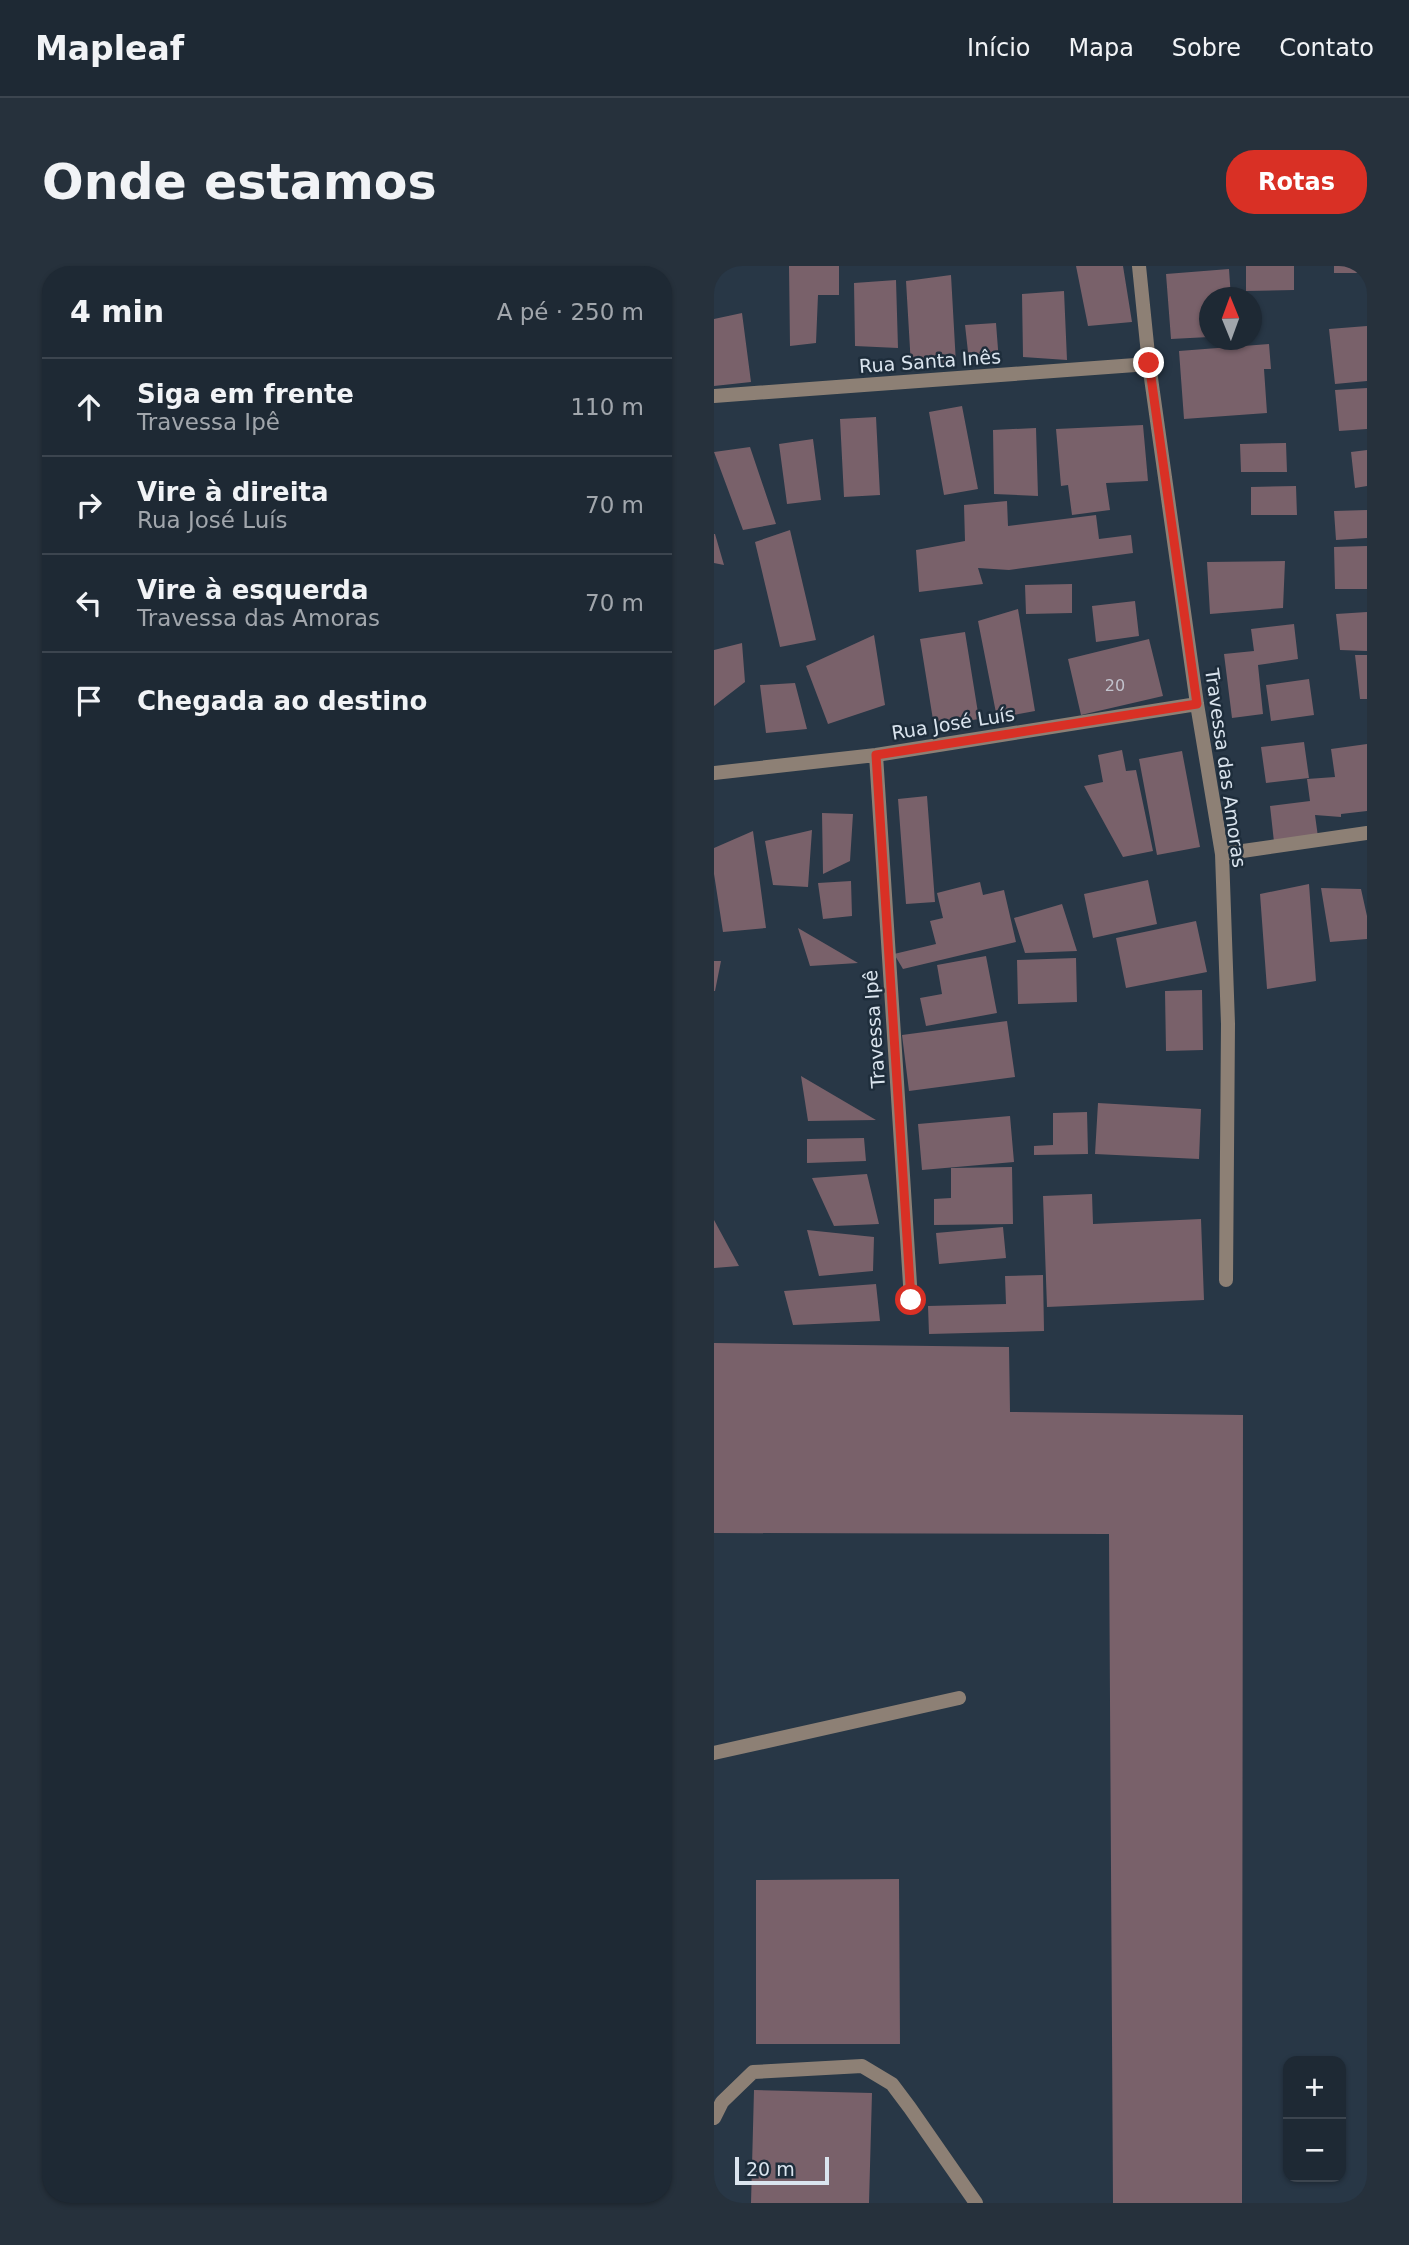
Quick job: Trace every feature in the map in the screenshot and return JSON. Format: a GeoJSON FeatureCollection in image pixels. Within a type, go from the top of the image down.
{"type":"FeatureCollection","features":[{"type":"Feature","properties":{"kind":"street","name":"Travessa das Amoras"},"geometry":{"type":"LineString","coordinates":[[1139,266],[1149,363],[1197,704],[1222,855],[1228,1024],[1226,1280]]}},
{"type":"Feature","properties":{"kind":"street","name":"Rua Santa Inês"},"geometry":{"type":"LineString","coordinates":[[714,396],[1149,363]]}},
{"type":"Feature","properties":{"kind":"street","name":"Rua José Luís"},"geometry":{"type":"LineString","coordinates":[[714,772],[876,755],[1197,704]]}},
{"type":"Feature","properties":{"kind":"street","name":"Travessa Ipê"},"geometry":{"type":"LineString","coordinates":[[876,755],[911,1300]]}},
{"type":"Feature","properties":{"kind":"street"},"geometry":{"type":"LineString","coordinates":[[1222,855],[1367,833]]}},
{"type":"Feature","properties":{"kind":"street"},"geometry":{"type":"LineString","coordinates":[[714,1753],[959,1698]]}},
{"type":"Feature","properties":{"kind":"street"},"geometry":{"type":"LineString","coordinates":[[714,2118],[722,2102],[753,2072],[862,2066],[892,2084],[976,2203]]}},
{"type":"Feature","properties":{"kind":"building"},"geometry":{"type":"Polygon","coordinates":[[[789,266],[839,266],[839,295],[818,295],[816,343],[790,346],[789,266]]]}},
{"type":"Feature","properties":{"kind":"building"},"geometry":{"type":"Polygon","coordinates":[[[1076,266],[1123,266],[1132,322],[1088,326],[1076,266]]]}},
{"type":"Feature","properties":{"kind":"building"},"geometry":{"type":"Polygon","coordinates":[[[1246,266],[1294,266],[1294,290],[1262,291],[1262,287],[1246,287],[1246,266]]]}},
{"type":"Feature","properties":{"kind":"building"},"geometry":{"type":"Polygon","coordinates":[[[1334,266],[1367,266],[1367,273],[1334,273],[1334,266]]]}},
{"type":"Feature","properties":{"kind":"building"},"geometry":{"type":"Polygon","coordinates":[[[1229,269],[1230,287],[1199,287],[1199,338],[1171,339],[1166,274],[1229,269]]]}},
{"type":"Feature","properties":{"kind":"building"},"geometry":{"type":"Polygon","coordinates":[[[951,275],[956,364],[911,366],[906,281],[951,275]]]}},
{"type":"Feature","properties":{"kind":"building"},"geometry":{"type":"Polygon","coordinates":[[[896,280],[898,348],[855,346],[854,283],[896,280]]]}},
{"type":"Feature","properties":{"kind":"building"},"geometry":{"type":"Polygon","coordinates":[[[1064,291],[1067,360],[1023,357],[1022,294],[1064,291]]]}},
{"type":"Feature","properties":{"kind":"building"},"geometry":{"type":"Polygon","coordinates":[[[742,313],[751,382],[714,386],[714,319],[742,313]]]}},
{"type":"Feature","properties":{"kind":"building"},"geometry":{"type":"Polygon","coordinates":[[[996,323],[999,362],[969,361],[965,325],[996,323]]]}},
{"type":"Feature","properties":{"kind":"building"},"geometry":{"type":"Polygon","coordinates":[[[1367,326],[1367,381],[1335,384],[1329,329],[1367,326]]]}},
{"type":"Feature","properties":{"kind":"building"},"geometry":{"type":"Polygon","coordinates":[[[1269,344],[1271,369],[1264,369],[1267,413],[1184,419],[1179,351],[1262,350],[1262,345],[1269,344]]]}},
{"type":"Feature","properties":{"kind":"building"},"geometry":{"type":"Polygon","coordinates":[[[1367,388],[1367,429],[1339,431],[1335,390],[1367,388]]]}},
{"type":"Feature","properties":{"kind":"building"},"geometry":{"type":"Polygon","coordinates":[[[962,406],[978,489],[944,495],[929,412],[962,406]]]}},
{"type":"Feature","properties":{"kind":"building"},"geometry":{"type":"Polygon","coordinates":[[[876,417],[880,495],[844,497],[840,419],[876,417]]]}},
{"type":"Feature","properties":{"kind":"building"},"geometry":{"type":"Polygon","coordinates":[[[1143,425],[1148,481],[1106,483],[1110,510],[1072,515],[1068,485],[1061,486],[1056,429],[1143,425]]]}},
{"type":"Feature","properties":{"kind":"building"},"geometry":{"type":"Polygon","coordinates":[[[1036,428],[1038,496],[994,494],[993,430],[1036,428]]]}},
{"type":"Feature","properties":{"kind":"building"},"geometry":{"type":"Polygon","coordinates":[[[813,439],[821,500],[787,504],[779,444],[813,439]]]}},
{"type":"Feature","properties":{"kind":"building"},"geometry":{"type":"Polygon","coordinates":[[[1286,443],[1287,472],[1241,472],[1240,444],[1286,443]]]}},
{"type":"Feature","properties":{"kind":"building"},"geometry":{"type":"Polygon","coordinates":[[[750,447],[776,524],[743,530],[714,452],[750,447]]]}},
{"type":"Feature","properties":{"kind":"building"},"geometry":{"type":"Polygon","coordinates":[[[1367,450],[1367,486],[1355,488],[1351,452],[1367,450]]]}},
{"type":"Feature","properties":{"kind":"building"},"geometry":{"type":"Polygon","coordinates":[[[1296,486],[1297,515],[1251,515],[1251,487],[1296,486]]]}},
{"type":"Feature","properties":{"kind":"building"},"geometry":{"type":"Polygon","coordinates":[[[1007,501],[1008,526],[1096,515],[1099,539],[1131,535],[1133,553],[1009,570],[978,568],[983,584],[919,592],[916,550],[965,541],[964,505],[1007,501]]]}},
{"type":"Feature","properties":{"kind":"building"},"geometry":{"type":"Polygon","coordinates":[[[1367,510],[1367,538],[1336,540],[1334,511],[1367,510]]]}},
{"type":"Feature","properties":{"kind":"building"},"geometry":{"type":"Polygon","coordinates":[[[790,530],[816,640],[780,647],[755,542],[790,530]]]}},
{"type":"Feature","properties":{"kind":"building"},"geometry":{"type":"Polygon","coordinates":[[[715,534],[724,565],[714,563],[715,534]]]}},
{"type":"Feature","properties":{"kind":"building"},"geometry":{"type":"Polygon","coordinates":[[[1367,546],[1367,589],[1335,589],[1334,547],[1367,546]]]}},
{"type":"Feature","properties":{"kind":"building"},"geometry":{"type":"Polygon","coordinates":[[[1285,561],[1283,608],[1210,614],[1207,562],[1285,561]]]}},
{"type":"Feature","properties":{"kind":"building"},"geometry":{"type":"Polygon","coordinates":[[[1072,584],[1072,613],[1026,614],[1025,585],[1072,584]]]}},
{"type":"Feature","properties":{"kind":"building"},"geometry":{"type":"Polygon","coordinates":[[[1135,601],[1139,636],[1096,642],[1092,606],[1135,601]]]}},
{"type":"Feature","properties":{"kind":"building"},"geometry":{"type":"Polygon","coordinates":[[[1018,609],[1035,711],[997,718],[978,621],[1018,609]]]}},
{"type":"Feature","properties":{"kind":"building"},"geometry":{"type":"Polygon","coordinates":[[[1367,612],[1367,651],[1340,650],[1336,614],[1367,612]]]}},
{"type":"Feature","properties":{"kind":"building"},"geometry":{"type":"Polygon","coordinates":[[[1294,624],[1298,659],[1258,665],[1263,714],[1232,718],[1224,654],[1254,651],[1251,629],[1294,624]]]}},
{"type":"Feature","properties":{"kind":"building"},"geometry":{"type":"Polygon","coordinates":[[[965,632],[979,719],[934,726],[920,639],[965,632]]]}},
{"type":"Feature","properties":{"kind":"building"},"geometry":{"type":"Polygon","coordinates":[[[874,635],[885,705],[828,724],[806,666],[874,635]]]}},
{"type":"Feature","properties":{"kind":"building"},"geometry":{"type":"Polygon","coordinates":[[[1149,639],[1163,696],[1081,715],[1068,659],[1149,639]]]}},
{"type":"Feature","properties":{"kind":"building"},"geometry":{"type":"Polygon","coordinates":[[[742,643],[745,682],[714,706],[714,650],[742,643]]]}},
{"type":"Feature","properties":{"kind":"building"},"geometry":{"type":"Polygon","coordinates":[[[1355,655],[1367,655],[1367,699],[1360,699],[1355,655]]]}},
{"type":"Feature","properties":{"kind":"building"},"geometry":{"type":"Polygon","coordinates":[[[1309,679],[1314,715],[1271,721],[1266,685],[1309,679]]]}},
{"type":"Feature","properties":{"kind":"building"},"geometry":{"type":"Polygon","coordinates":[[[795,683],[807,729],[766,733],[760,685],[795,683]]]}},
{"type":"Feature","properties":{"kind":"building"},"geometry":{"type":"Polygon","coordinates":[[[1304,742],[1309,778],[1266,783],[1261,747],[1304,742]]]}},
{"type":"Feature","properties":{"kind":"building"},"geometry":{"type":"Polygon","coordinates":[[[1367,744],[1367,811],[1341,814],[1341,817],[1315,815],[1318,837],[1274,842],[1270,806],[1310,801],[1307,779],[1335,777],[1331,749],[1367,744]]]}},
{"type":"Feature","properties":{"kind":"building"},"geometry":{"type":"Polygon","coordinates":[[[1122,750],[1126,771],[1136,770],[1153,851],[1123,857],[1084,786],[1103,782],[1098,755],[1122,750]]]}},
{"type":"Feature","properties":{"kind":"building"},"geometry":{"type":"Polygon","coordinates":[[[1182,751],[1200,847],[1157,855],[1139,759],[1182,751]]]}},
{"type":"Feature","properties":{"kind":"building"},"geometry":{"type":"Polygon","coordinates":[[[927,796],[935,902],[906,904],[898,799],[927,796]]]}},
{"type":"Feature","properties":{"kind":"building"},"geometry":{"type":"Polygon","coordinates":[[[822,813],[853,814],[850,861],[823,874],[822,813]]]}},
{"type":"Feature","properties":{"kind":"building"},"geometry":{"type":"Polygon","coordinates":[[[812,830],[808,887],[773,885],[765,841],[812,830]]]}},
{"type":"Feature","properties":{"kind":"building"},"geometry":{"type":"Polygon","coordinates":[[[753,831],[766,928],[723,932],[714,874],[714,848],[753,831]]]}},
{"type":"Feature","properties":{"kind":"building"},"geometry":{"type":"Polygon","coordinates":[[[1148,880],[1157,924],[1093,938],[1084,894],[1148,880]]]}},
{"type":"Feature","properties":{"kind":"building"},"geometry":{"type":"Polygon","coordinates":[[[851,881],[852,916],[823,919],[818,883],[851,881]]]}},
{"type":"Feature","properties":{"kind":"building"},"geometry":{"type":"Polygon","coordinates":[[[980,882],[983,895],[1004,890],[1016,942],[903,969],[894,954],[936,944],[930,921],[943,918],[937,893],[980,882]]]}},
{"type":"Feature","properties":{"kind":"building"},"geometry":{"type":"Polygon","coordinates":[[[1309,884],[1316,981],[1267,989],[1260,894],[1309,884]]]}},
{"type":"Feature","properties":{"kind":"building"},"geometry":{"type":"Polygon","coordinates":[[[1321,888],[1361,889],[1367,916],[1367,939],[1330,942],[1321,888]]]}},
{"type":"Feature","properties":{"kind":"building"},"geometry":{"type":"Polygon","coordinates":[[[1062,904],[1077,951],[1025,953],[1014,918],[1062,904]]]}},
{"type":"Feature","properties":{"kind":"building"},"geometry":{"type":"Polygon","coordinates":[[[1196,921],[1207,972],[1126,988],[1116,938],[1196,921]]]}},
{"type":"Feature","properties":{"kind":"building"},"geometry":{"type":"Polygon","coordinates":[[[798,928],[858,963],[810,966],[798,928]]]}},
{"type":"Feature","properties":{"kind":"building"},"geometry":{"type":"Polygon","coordinates":[[[986,956],[997,1013],[926,1026],[920,998],[942,994],[937,965],[986,956]]]}},
{"type":"Feature","properties":{"kind":"building"},"geometry":{"type":"Polygon","coordinates":[[[1076,958],[1077,1002],[1018,1004],[1017,960],[1076,958]]]}},
{"type":"Feature","properties":{"kind":"building"},"geometry":{"type":"Polygon","coordinates":[[[714,961],[721,961],[715,991],[714,991],[714,961]]]}},
{"type":"Feature","properties":{"kind":"building"},"geometry":{"type":"Polygon","coordinates":[[[1202,990],[1203,1050],[1166,1051],[1165,991],[1202,990]]]}},
{"type":"Feature","properties":{"kind":"building"},"geometry":{"type":"Polygon","coordinates":[[[1007,1021],[1015,1077],[909,1091],[902,1035],[1007,1021]]]}},
{"type":"Feature","properties":{"kind":"building"},"geometry":{"type":"Polygon","coordinates":[[[801,1076],[876,1120],[808,1121],[801,1076]]]}},
{"type":"Feature","properties":{"kind":"building"},"geometry":{"type":"Polygon","coordinates":[[[1098,1103],[1201,1109],[1199,1159],[1095,1154],[1098,1103]]]}},
{"type":"Feature","properties":{"kind":"building"},"geometry":{"type":"Polygon","coordinates":[[[1087,1112],[1088,1154],[1034,1155],[1034,1146],[1053,1145],[1053,1113],[1087,1112]]]}},
{"type":"Feature","properties":{"kind":"building"},"geometry":{"type":"Polygon","coordinates":[[[1010,1116],[1014,1162],[922,1170],[918,1124],[1010,1116]]]}},
{"type":"Feature","properties":{"kind":"building"},"geometry":{"type":"Polygon","coordinates":[[[864,1138],[866,1161],[807,1163],[807,1139],[864,1138]]]}},
{"type":"Feature","properties":{"kind":"building"},"geometry":{"type":"Polygon","coordinates":[[[1012,1167],[1013,1224],[934,1225],[934,1199],[951,1198],[951,1168],[1012,1167]]]}},
{"type":"Feature","properties":{"kind":"building"},"geometry":{"type":"Polygon","coordinates":[[[867,1174],[879,1224],[834,1226],[812,1178],[867,1174]]]}},
{"type":"Feature","properties":{"kind":"building"},"geometry":{"type":"Polygon","coordinates":[[[1092,1194],[1093,1224],[1201,1219],[1204,1300],[1047,1307],[1043,1196],[1092,1194]]]}},
{"type":"Feature","properties":{"kind":"building"},"geometry":{"type":"Polygon","coordinates":[[[714,1220],[739,1266],[714,1268],[714,1220]]]}},
{"type":"Feature","properties":{"kind":"building"},"geometry":{"type":"Polygon","coordinates":[[[1003,1227],[1006,1258],[939,1264],[936,1233],[1003,1227]]]}},
{"type":"Feature","properties":{"kind":"building"},"geometry":{"type":"Polygon","coordinates":[[[807,1230],[874,1237],[873,1271],[819,1276],[807,1230]]]}},
{"type":"Feature","properties":{"kind":"building"},"geometry":{"type":"Polygon","coordinates":[[[1043,1275],[1044,1331],[929,1334],[928,1306],[1006,1304],[1005,1276],[1043,1275]]]}},
{"type":"Feature","properties":{"kind":"building"},"geometry":{"type":"Polygon","coordinates":[[[876,1284],[880,1321],[793,1325],[784,1291],[876,1284]]]}},
{"type":"Feature","properties":{"kind":"building"},"geometry":{"type":"Polygon","coordinates":[[[714,1343],[1009,1347],[1010,1412],[1243,1415],[1242,2203],[1113,2203],[1109,1534],[714,1533],[714,1343]]]}},
{"type":"Feature","properties":{"kind":"building"},"geometry":{"type":"Polygon","coordinates":[[[899,1879],[900,2044],[756,2044],[756,1880],[899,1879]]]}},
{"type":"Feature","properties":{"kind":"building"},"geometry":{"type":"Polygon","coordinates":[[[754,2090],[872,2093],[869,2203],[751,2203],[754,2090]]]}},
{"type":"Feature","properties":{"kind":"route"},"geometry":{"type":"LineString","coordinates":[[911,1300],[876,755],[1197,704],[1149,363]]}}]}
